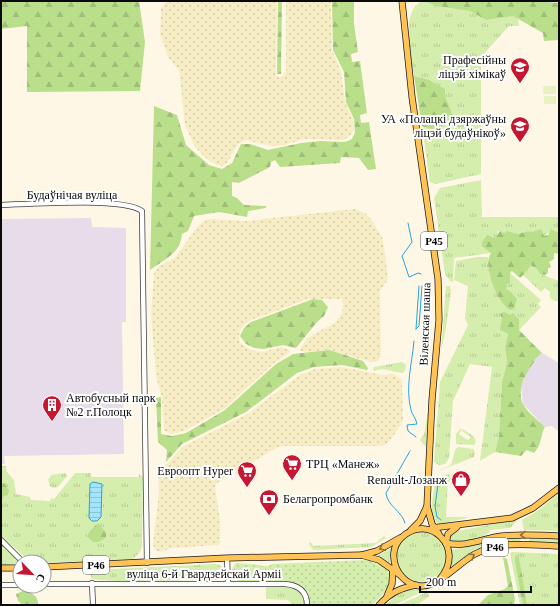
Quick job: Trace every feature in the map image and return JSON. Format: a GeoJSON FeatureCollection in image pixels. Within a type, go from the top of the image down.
{"type":"FeatureCollection","features":[{"type":"Feature","properties":{"kind":"main road","name":"Віленская шаша"},"geometry":{"type":"LineString","coordinates":[[402,1],[412,97],[438,279],[439,320],[432,400],[427,506]]}},
{"type":"Feature","properties":{"kind":"main road"},"geometry":{"type":"LineString","coordinates":[[426,529],[512,518],[533,508],[559,488]]}},
{"type":"Feature","properties":{"kind":"main road","name":"Р45"},"geometry":{"type":"LineString","coordinates":[[427,506],[429,518],[439,534]]}},
{"type":"Feature","properties":{"kind":"main road","name":"Р45"},"geometry":{"type":"LineString","coordinates":[[410,532],[420,521],[427,506]]}},
{"type":"Feature","properties":{"kind":"main road"},"geometry":{"type":"LineString","coordinates":[[446,543],[448,534],[458,526]]}},
{"type":"Feature","properties":{"kind":"main road","name":"Р46"},"geometry":{"type":"LineString","coordinates":[[52,567],[227,558],[361,555],[377,551],[410,532],[426,529]]}},
{"type":"Feature","properties":{"kind":"main road"},"geometry":{"type":"LineString","coordinates":[[426,529],[439,534],[449,550],[450,562],[448,568],[440,579]]}},
{"type":"Feature","properties":{"kind":"main road","name":"Р46"},"geometry":{"type":"LineString","coordinates":[[446,543],[459,546],[486,539],[522,535],[559,536]]}},
{"type":"Feature","properties":{"kind":"main road"},"geometry":{"type":"LineString","coordinates":[[379,605],[386,596],[392,584],[396,545],[402,537]]}},
{"type":"Feature","properties":{"kind":"main road","name":"Р46"},"geometry":{"type":"LineString","coordinates":[[361,555],[374,558],[409,582],[417,585],[428,585],[440,579],[466,560],[488,548],[506,544],[559,546]]}},
{"type":"Feature","properties":{"kind":"main road"},"geometry":{"type":"LineString","coordinates":[[394,562],[400,575]]}},
{"type":"Feature","properties":{"kind":"main road"},"geometry":{"type":"LineString","coordinates":[[1,568],[12,568]]}},
{"type":"Feature","properties":{"kind":"main road"},"geometry":{"type":"LineString","coordinates":[[386,596],[404,588],[417,585]]}},
{"type":"Feature","properties":{"kind":"street","name":"Будаўнічая вуліца"},"geometry":{"type":"LineString","coordinates":[[1,205],[112,203],[136,206],[142,211],[147,563]]}},
{"type":"Feature","properties":{"kind":"street"},"geometry":{"type":"LineString","coordinates":[[1,540],[15,554]]}},
{"type":"Feature","properties":{"kind":"street"},"geometry":{"type":"LineString","coordinates":[[227,558],[228,583]]}},
{"type":"Feature","properties":{"kind":"street"},"geometry":{"type":"LineString","coordinates":[[92,583],[93,605]]}},
{"type":"Feature","properties":{"kind":"street","name":"вуліца 6-й Гвардзейскай Арміі"},"geometry":{"type":"LineString","coordinates":[[52,584],[228,583],[291,585],[296,586],[304,593],[307,605]]}},
{"type":"Feature","properties":{"kind":"street"},"geometry":{"type":"LineString","coordinates":[[1,586],[12,585]]}},
{"type":"Feature","properties":{"kind":"shaded area"},"geometry":{"type":"Polygon","coordinates":[[[167,1],[277,1],[276,75],[279,77],[283,76],[286,71],[286,1],[331,1],[332,50],[341,71],[345,102],[353,119],[354,129],[350,136],[343,140],[304,139],[284,145],[271,146],[246,140],[238,144],[227,163],[222,166],[214,164],[195,147],[185,125],[179,70],[168,57],[160,34],[161,8],[167,1]]]}},
{"type":"Feature","properties":{"kind":"shaded area"},"geometry":{"type":"Polygon","coordinates":[[[355,209],[365,213],[371,219],[382,237],[384,247],[388,279],[380,291],[381,356],[378,361],[372,362],[325,350],[309,352],[301,351],[300,349],[307,338],[336,322],[342,313],[343,303],[341,299],[308,299],[251,320],[243,326],[240,331],[239,338],[241,344],[251,350],[263,352],[280,347],[290,351],[288,354],[273,364],[224,409],[184,431],[172,434],[166,432],[164,430],[162,398],[156,377],[151,315],[154,273],[159,266],[175,258],[197,227],[205,220],[246,221],[355,209]]]}},
{"type":"Feature","properties":{"kind":"shaded area"},"geometry":{"type":"Polygon","coordinates":[[[91,218],[92,227],[126,228],[126,322],[122,322],[124,454],[4,456],[5,464],[1,464],[1,219],[91,218]]]}},
{"type":"Feature","properties":{"kind":"shaded area"},"geometry":{"type":"Polygon","coordinates":[[[542,353],[559,363],[559,432],[552,426],[545,427],[523,404],[521,387],[528,369],[535,361],[534,360],[542,353]]]}},
{"type":"Feature","properties":{"kind":"shaded area"},"geometry":{"type":"Polygon","coordinates":[[[342,367],[383,375],[394,374],[402,380],[403,421],[392,438],[385,445],[278,447],[217,483],[215,486],[220,521],[220,543],[218,545],[171,548],[161,552],[155,550],[153,544],[159,493],[158,471],[169,462],[182,447],[249,413],[300,375],[315,369],[342,367]]]}},
{"type":"Feature","properties":{"kind":"green space"},"geometry":{"type":"Polygon","coordinates":[[[1,1],[139,1],[145,42],[140,91],[27,92],[27,26],[1,29],[1,1]]]}},
{"type":"Feature","properties":{"kind":"green space"},"geometry":{"type":"Polygon","coordinates":[[[278,1],[282,1],[281,74],[277,74],[278,1]]]}},
{"type":"Feature","properties":{"kind":"green space"},"geometry":{"type":"Polygon","coordinates":[[[332,1],[354,1],[354,24],[358,52],[351,54],[352,62],[360,61],[367,113],[360,115],[361,123],[369,122],[376,169],[368,170],[359,158],[341,157],[340,163],[280,167],[275,160],[271,162],[270,167],[239,183],[232,182],[232,196],[237,198],[244,205],[266,206],[266,208],[248,211],[247,217],[219,212],[194,216],[188,231],[182,234],[181,241],[175,251],[150,270],[154,106],[177,115],[186,145],[209,165],[222,169],[232,163],[241,144],[250,144],[268,150],[301,143],[320,141],[345,142],[352,139],[355,132],[354,119],[346,102],[344,72],[333,50],[332,1]]]}},
{"type":"Feature","properties":{"kind":"green space"},"geometry":{"type":"Polygon","coordinates":[[[422,1],[470,11],[486,20],[513,16],[518,19],[519,26],[509,26],[481,57],[481,174],[435,184],[430,182],[422,126],[437,130],[453,116],[443,95],[435,85],[414,76],[409,47],[409,24],[411,14],[415,6],[422,1]]]}},
{"type":"Feature","properties":{"kind":"green space"},"geometry":{"type":"Polygon","coordinates":[[[423,1],[536,1],[559,3],[559,40],[544,41],[543,33],[513,16],[486,20],[470,11],[438,6],[423,1]]]}},
{"type":"Feature","properties":{"kind":"green space"},"geometry":{"type":"Polygon","coordinates":[[[414,76],[429,80],[445,89],[445,96],[453,116],[437,131],[422,126],[414,76]]]}},
{"type":"Feature","properties":{"kind":"green space"},"geometry":{"type":"Polygon","coordinates":[[[543,86],[556,86],[556,94],[543,94],[543,86]]]}},
{"type":"Feature","properties":{"kind":"green space"},"geometry":{"type":"Polygon","coordinates":[[[544,96],[556,96],[556,104],[544,104],[544,96]]]}},
{"type":"Feature","properties":{"kind":"green space"},"geometry":{"type":"Polygon","coordinates":[[[481,180],[482,217],[559,217],[558,232],[553,229],[544,236],[539,231],[528,231],[518,234],[509,231],[504,233],[498,231],[491,253],[454,258],[453,282],[450,281],[445,274],[434,198],[440,188],[481,180]]]}},
{"type":"Feature","properties":{"kind":"green space"},"geometry":{"type":"Polygon","coordinates":[[[541,229],[544,236],[548,235],[551,229],[558,232],[559,254],[554,253],[554,259],[549,262],[551,266],[548,268],[548,273],[545,275],[540,274],[536,268],[530,265],[528,270],[520,278],[512,271],[510,273],[510,283],[507,284],[506,289],[517,299],[514,309],[510,310],[500,300],[492,283],[488,266],[491,253],[482,246],[482,242],[487,235],[495,238],[500,231],[504,233],[508,231],[518,234],[541,229]]]}},
{"type":"Feature","properties":{"kind":"green space"},"geometry":{"type":"Polygon","coordinates":[[[478,257],[488,257],[490,278],[506,289],[507,284],[510,283],[510,273],[541,300],[538,304],[541,307],[519,330],[519,319],[510,315],[500,316],[502,319],[503,332],[508,334],[505,347],[507,363],[502,382],[499,436],[495,452],[480,461],[492,367],[470,364],[453,401],[449,458],[445,464],[439,465],[434,462],[440,382],[468,325],[465,319],[468,286],[454,280],[456,261],[478,257]]]}},
{"type":"Feature","properties":{"kind":"green space"},"geometry":{"type":"Polygon","coordinates":[[[529,265],[536,268],[540,274],[559,281],[559,301],[554,301],[550,298],[550,292],[545,288],[541,292],[523,275],[528,270],[529,265]]]}},
{"type":"Feature","properties":{"kind":"green space"},"geometry":{"type":"Polygon","coordinates":[[[446,286],[450,286],[451,291],[441,351],[446,286]]]}},
{"type":"Feature","properties":{"kind":"green space"},"geometry":{"type":"Polygon","coordinates":[[[313,299],[322,300],[328,307],[324,316],[317,322],[296,348],[283,345],[264,349],[254,348],[246,344],[240,336],[244,328],[251,322],[313,299]]]}},
{"type":"Feature","properties":{"kind":"green space"},"geometry":{"type":"Polygon","coordinates":[[[504,312],[510,315],[513,313],[519,319],[519,330],[542,353],[534,360],[535,361],[525,376],[521,387],[521,399],[530,413],[545,427],[539,446],[534,453],[527,450],[521,456],[495,452],[499,436],[502,382],[507,363],[505,347],[508,334],[500,330],[502,319],[500,314],[504,312]]]}},
{"type":"Feature","properties":{"kind":"green space"},"geometry":{"type":"Polygon","coordinates":[[[329,350],[363,361],[368,368],[367,370],[342,365],[314,367],[297,373],[246,412],[182,444],[166,462],[167,450],[158,442],[156,398],[161,397],[161,434],[172,436],[186,433],[225,410],[276,364],[293,354],[329,350]]]}},
{"type":"Feature","properties":{"kind":"green space"},"geometry":{"type":"Polygon","coordinates":[[[402,362],[406,365],[405,371],[402,373],[382,369],[374,371],[373,369],[374,367],[402,362]]]}},
{"type":"Feature","properties":{"kind":"green space"},"geometry":{"type":"Polygon","coordinates":[[[428,411],[425,446],[420,440],[424,434],[428,411]]]}},
{"type":"Feature","properties":{"kind":"green space"},"geometry":{"type":"Polygon","coordinates":[[[460,429],[462,429],[459,434],[468,440],[471,437],[462,431],[463,429],[474,437],[476,442],[474,445],[456,444],[456,434],[460,429]]]}},
{"type":"Feature","properties":{"kind":"green space"},"geometry":{"type":"Polygon","coordinates":[[[458,447],[473,449],[475,452],[474,457],[436,472],[451,465],[455,450],[458,447]]]}},
{"type":"Feature","properties":{"kind":"green space"},"geometry":{"type":"Polygon","coordinates":[[[1,466],[6,466],[7,472],[14,480],[16,494],[30,497],[31,500],[50,501],[51,498],[54,499],[75,473],[91,473],[91,477],[139,477],[139,474],[143,477],[142,546],[140,552],[133,559],[52,563],[52,554],[21,554],[1,536],[1,501],[4,496],[4,483],[1,483],[1,466]]]}},
{"type":"Feature","properties":{"kind":"green space"},"geometry":{"type":"Polygon","coordinates":[[[65,473],[67,476],[58,487],[53,488],[50,486],[48,480],[51,475],[65,473]]]}},
{"type":"Feature","properties":{"kind":"green space"},"geometry":{"type":"Polygon","coordinates":[[[449,474],[451,479],[448,483],[446,517],[468,517],[439,524],[435,521],[432,511],[432,499],[435,482],[437,478],[449,474]]]}},
{"type":"Feature","properties":{"kind":"green space"},"geometry":{"type":"Polygon","coordinates":[[[1,483],[4,483],[9,490],[8,495],[4,496],[1,502],[1,483]]]}},
{"type":"Feature","properties":{"kind":"green space"},"geometry":{"type":"Polygon","coordinates":[[[559,493],[559,531],[524,530],[522,520],[537,511],[559,493]]]}},
{"type":"Feature","properties":{"kind":"green space"},"geometry":{"type":"Polygon","coordinates":[[[519,519],[510,528],[490,530],[490,532],[486,535],[470,542],[458,543],[449,539],[449,535],[453,532],[519,519]]]}},
{"type":"Feature","properties":{"kind":"green space"},"geometry":{"type":"Polygon","coordinates":[[[98,523],[106,533],[106,537],[99,542],[94,542],[88,537],[89,532],[98,523]]]}},
{"type":"Feature","properties":{"kind":"green space"},"geometry":{"type":"Polygon","coordinates":[[[421,532],[431,534],[439,539],[444,547],[446,557],[444,567],[439,575],[431,580],[421,582],[411,580],[403,575],[398,567],[396,557],[398,547],[403,539],[411,534],[421,532]]]}},
{"type":"Feature","properties":{"kind":"green space"},"geometry":{"type":"Polygon","coordinates":[[[384,536],[386,538],[371,547],[313,550],[309,544],[309,542],[312,543],[313,546],[376,543],[384,536]]]}},
{"type":"Feature","properties":{"kind":"green space"},"geometry":{"type":"Polygon","coordinates":[[[520,538],[520,542],[498,543],[501,539],[520,538]]]}},
{"type":"Feature","properties":{"kind":"green space"},"geometry":{"type":"Polygon","coordinates":[[[529,538],[559,539],[559,543],[529,542],[529,538]]]}},
{"type":"Feature","properties":{"kind":"green space"},"geometry":{"type":"Polygon","coordinates":[[[500,539],[496,543],[476,549],[452,566],[452,550],[500,539]]]}},
{"type":"Feature","properties":{"kind":"green space"},"geometry":{"type":"Polygon","coordinates":[[[1,543],[13,554],[12,564],[1,565],[1,543]]]}},
{"type":"Feature","properties":{"kind":"green space"},"geometry":{"type":"Polygon","coordinates":[[[392,549],[390,564],[377,556],[392,549]]]}},
{"type":"Feature","properties":{"kind":"green space"},"geometry":{"type":"Polygon","coordinates":[[[510,553],[559,554],[559,605],[520,605],[510,553]]]}},
{"type":"Feature","properties":{"kind":"green space"},"geometry":{"type":"Polygon","coordinates":[[[517,555],[519,558],[527,605],[523,605],[515,562],[515,557],[517,555]]]}},
{"type":"Feature","properties":{"kind":"green space"},"geometry":{"type":"Polygon","coordinates":[[[503,557],[507,559],[515,599],[514,604],[478,605],[488,595],[505,589],[508,586],[503,557]]]}},
{"type":"Feature","properties":{"kind":"green space"},"geometry":{"type":"Polygon","coordinates":[[[367,560],[378,563],[386,569],[390,578],[390,583],[387,589],[372,605],[310,605],[307,595],[301,588],[293,584],[271,581],[240,582],[232,576],[232,569],[236,563],[269,566],[271,564],[367,560]]]}},
{"type":"Feature","properties":{"kind":"green space"},"geometry":{"type":"Polygon","coordinates":[[[216,564],[221,566],[223,572],[219,579],[214,580],[115,581],[91,579],[91,570],[216,564]]]}},
{"type":"Feature","properties":{"kind":"green space"},"geometry":{"type":"Polygon","coordinates":[[[266,586],[285,586],[296,589],[303,598],[305,605],[293,605],[288,600],[266,599],[266,586]]]}},
{"type":"Feature","properties":{"kind":"green space"},"geometry":{"type":"Polygon","coordinates":[[[411,589],[425,590],[395,605],[386,605],[397,593],[411,589]]]}},
{"type":"Feature","properties":{"kind":"green space"},"geometry":{"type":"Polygon","coordinates":[[[427,592],[430,596],[417,605],[399,605],[427,592]]]}},
{"type":"Feature","properties":{"kind":"green space"},"geometry":{"type":"Polygon","coordinates":[[[16,594],[32,594],[36,597],[38,605],[23,605],[18,601],[16,594]]]}},
{"type":"Feature","properties":{"kind":"water"},"geometry":{"type":"Polygon","coordinates":[[[93,482],[102,484],[101,517],[97,521],[92,521],[89,518],[90,484],[93,482]]]}},
{"type":"Feature","properties":{"kind":"waterway"},"geometry":{"type":"LineString","coordinates":[[408,223],[412,242],[402,256],[409,277],[418,273],[421,274]]}},
{"type":"Feature","properties":{"kind":"waterway"},"geometry":{"type":"LineString","coordinates":[[416,329],[419,286]]}},
{"type":"Feature","properties":{"kind":"waterway"},"geometry":{"type":"LineString","coordinates":[[416,329],[419,326],[422,286]]}},
{"type":"Feature","properties":{"kind":"waterway"},"geometry":{"type":"LineString","coordinates":[[414,341],[409,401],[417,424],[407,425],[408,431],[416,437]]}},
{"type":"Feature","properties":{"kind":"waterway"},"geometry":{"type":"LineString","coordinates":[[405,523],[401,515],[387,498],[386,493],[410,451]]}},
{"type":"Feature","properties":{"kind":"waterway"},"geometry":{"type":"LineString","coordinates":[[438,484],[435,506],[437,517],[441,520]]}},
{"type":"Feature","properties":{"kind":"place","name":"Прафесійны ліцэй хімікаў"},"geometry":{"type":"Point","coordinates":[520,84]}},
{"type":"Feature","properties":{"kind":"place","name":"УА «Полацкі дзяржаўны ліцэй будаўнікоў»"},"geometry":{"type":"Point","coordinates":[520,143]}},
{"type":"Feature","properties":{"kind":"place","name":"Автобусный парк №2 г.Полоцк"},"geometry":{"type":"Point","coordinates":[52,422]}},
{"type":"Feature","properties":{"kind":"place","name":"ТРЦ «Манеж»"},"geometry":{"type":"Point","coordinates":[292,481]}},
{"type":"Feature","properties":{"kind":"place","name":"Евроопт Hyper"},"geometry":{"type":"Point","coordinates":[247,488]}},
{"type":"Feature","properties":{"kind":"place","name":"Renault-Лозанж"},"geometry":{"type":"Point","coordinates":[461,497]}},
{"type":"Feature","properties":{"kind":"place","name":"Белагропромбанк"},"geometry":{"type":"Point","coordinates":[269,516]}}]}
